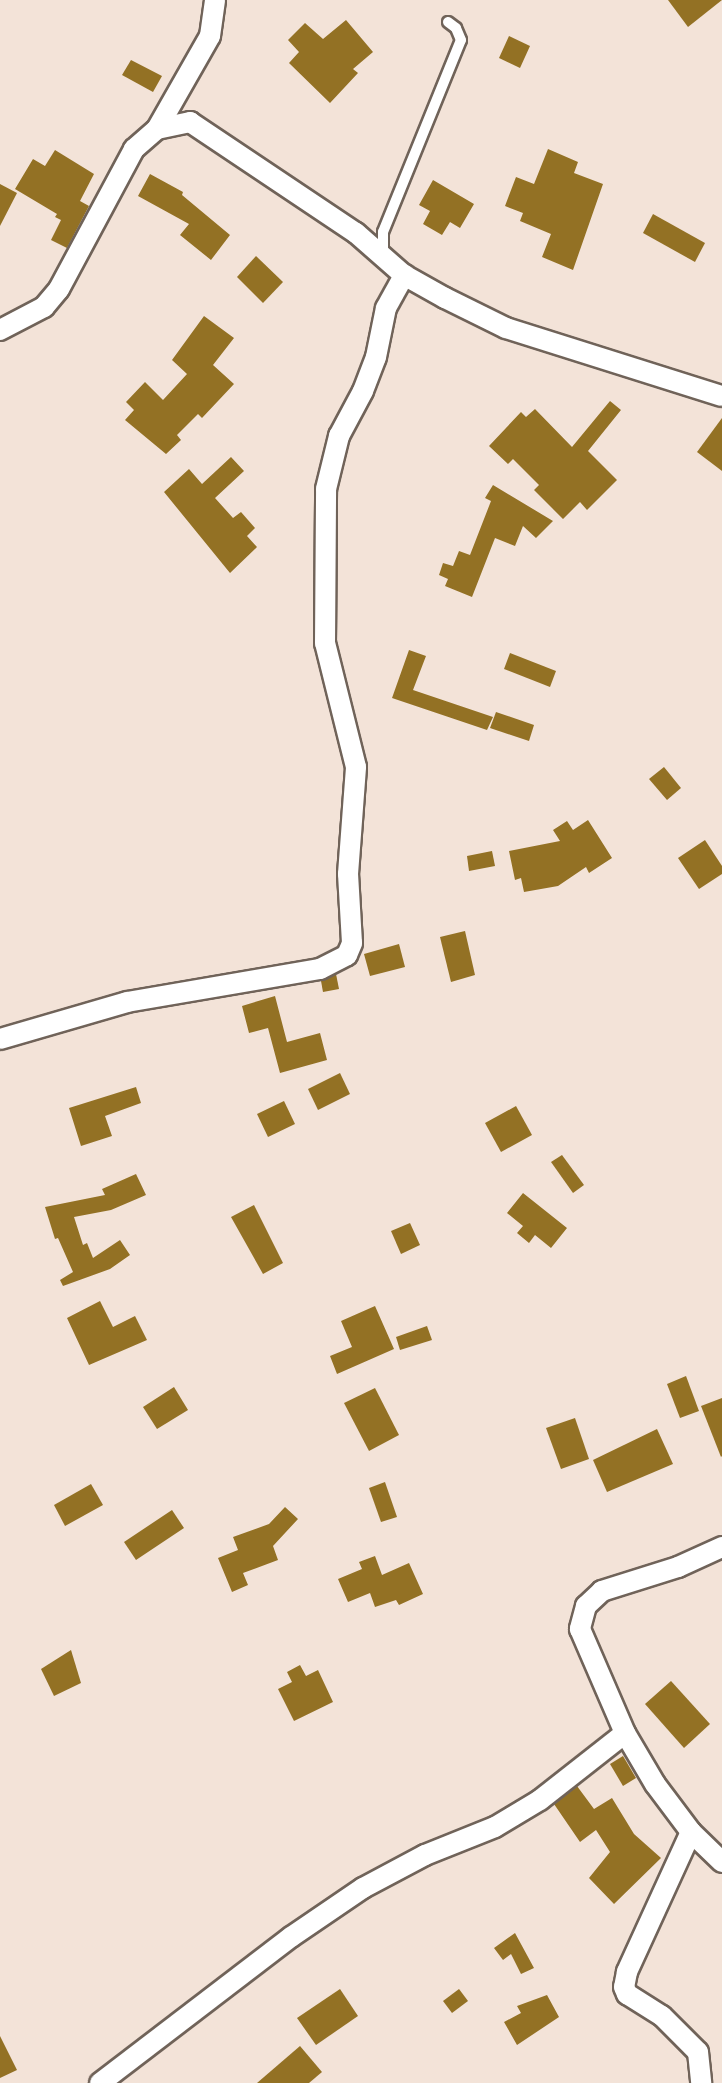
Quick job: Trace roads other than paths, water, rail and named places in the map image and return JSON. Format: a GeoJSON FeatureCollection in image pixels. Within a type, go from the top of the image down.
{"type":"FeatureCollection","features":[{"type":"Feature","properties":{"kind":"street"},"geometry":{"type":"LineString","coordinates":[[0,330],[44,307],[59,289],[134,149],[157,129],[210,36],[215,0]]}},
{"type":"Feature","properties":{"kind":"street"},"geometry":{"type":"LineString","coordinates":[[157,129],[190,122],[356,233],[404,275],[506,328],[722,396]]}},
{"type":"Feature","properties":{"kind":"street"},"geometry":{"type":"LineString","coordinates":[[0,1039],[127,1002],[321,969],[347,955],[352,943],[348,874],[356,767],[325,643],[326,489],[339,436],[376,357],[386,308],[404,275]]}},
{"type":"Feature","properties":{"kind":"street"},"geometry":{"type":"LineString","coordinates":[[722,1547],[678,1567],[602,1591],[586,1606],[580,1629],[625,1733],[655,1784],[691,1832],[722,1862]]}},
{"type":"Feature","properties":{"kind":"street"},"geometry":{"type":"LineString","coordinates":[[100,2083],[291,1937],[363,1888],[425,1855],[504,1822],[540,1800],[625,1733]]}},
{"type":"Feature","properties":{"kind":"street"},"geometry":{"type":"LineString","coordinates":[[691,1832],[627,1972],[624,1987],[627,1994],[662,2016],[698,2052],[701,2083]]}},
{"type":"Feature","properties":{"kind":"lane"},"geometry":{"type":"LineString","coordinates":[[383,257],[383,232],[461,39],[456,28],[448,22]]}}]}
